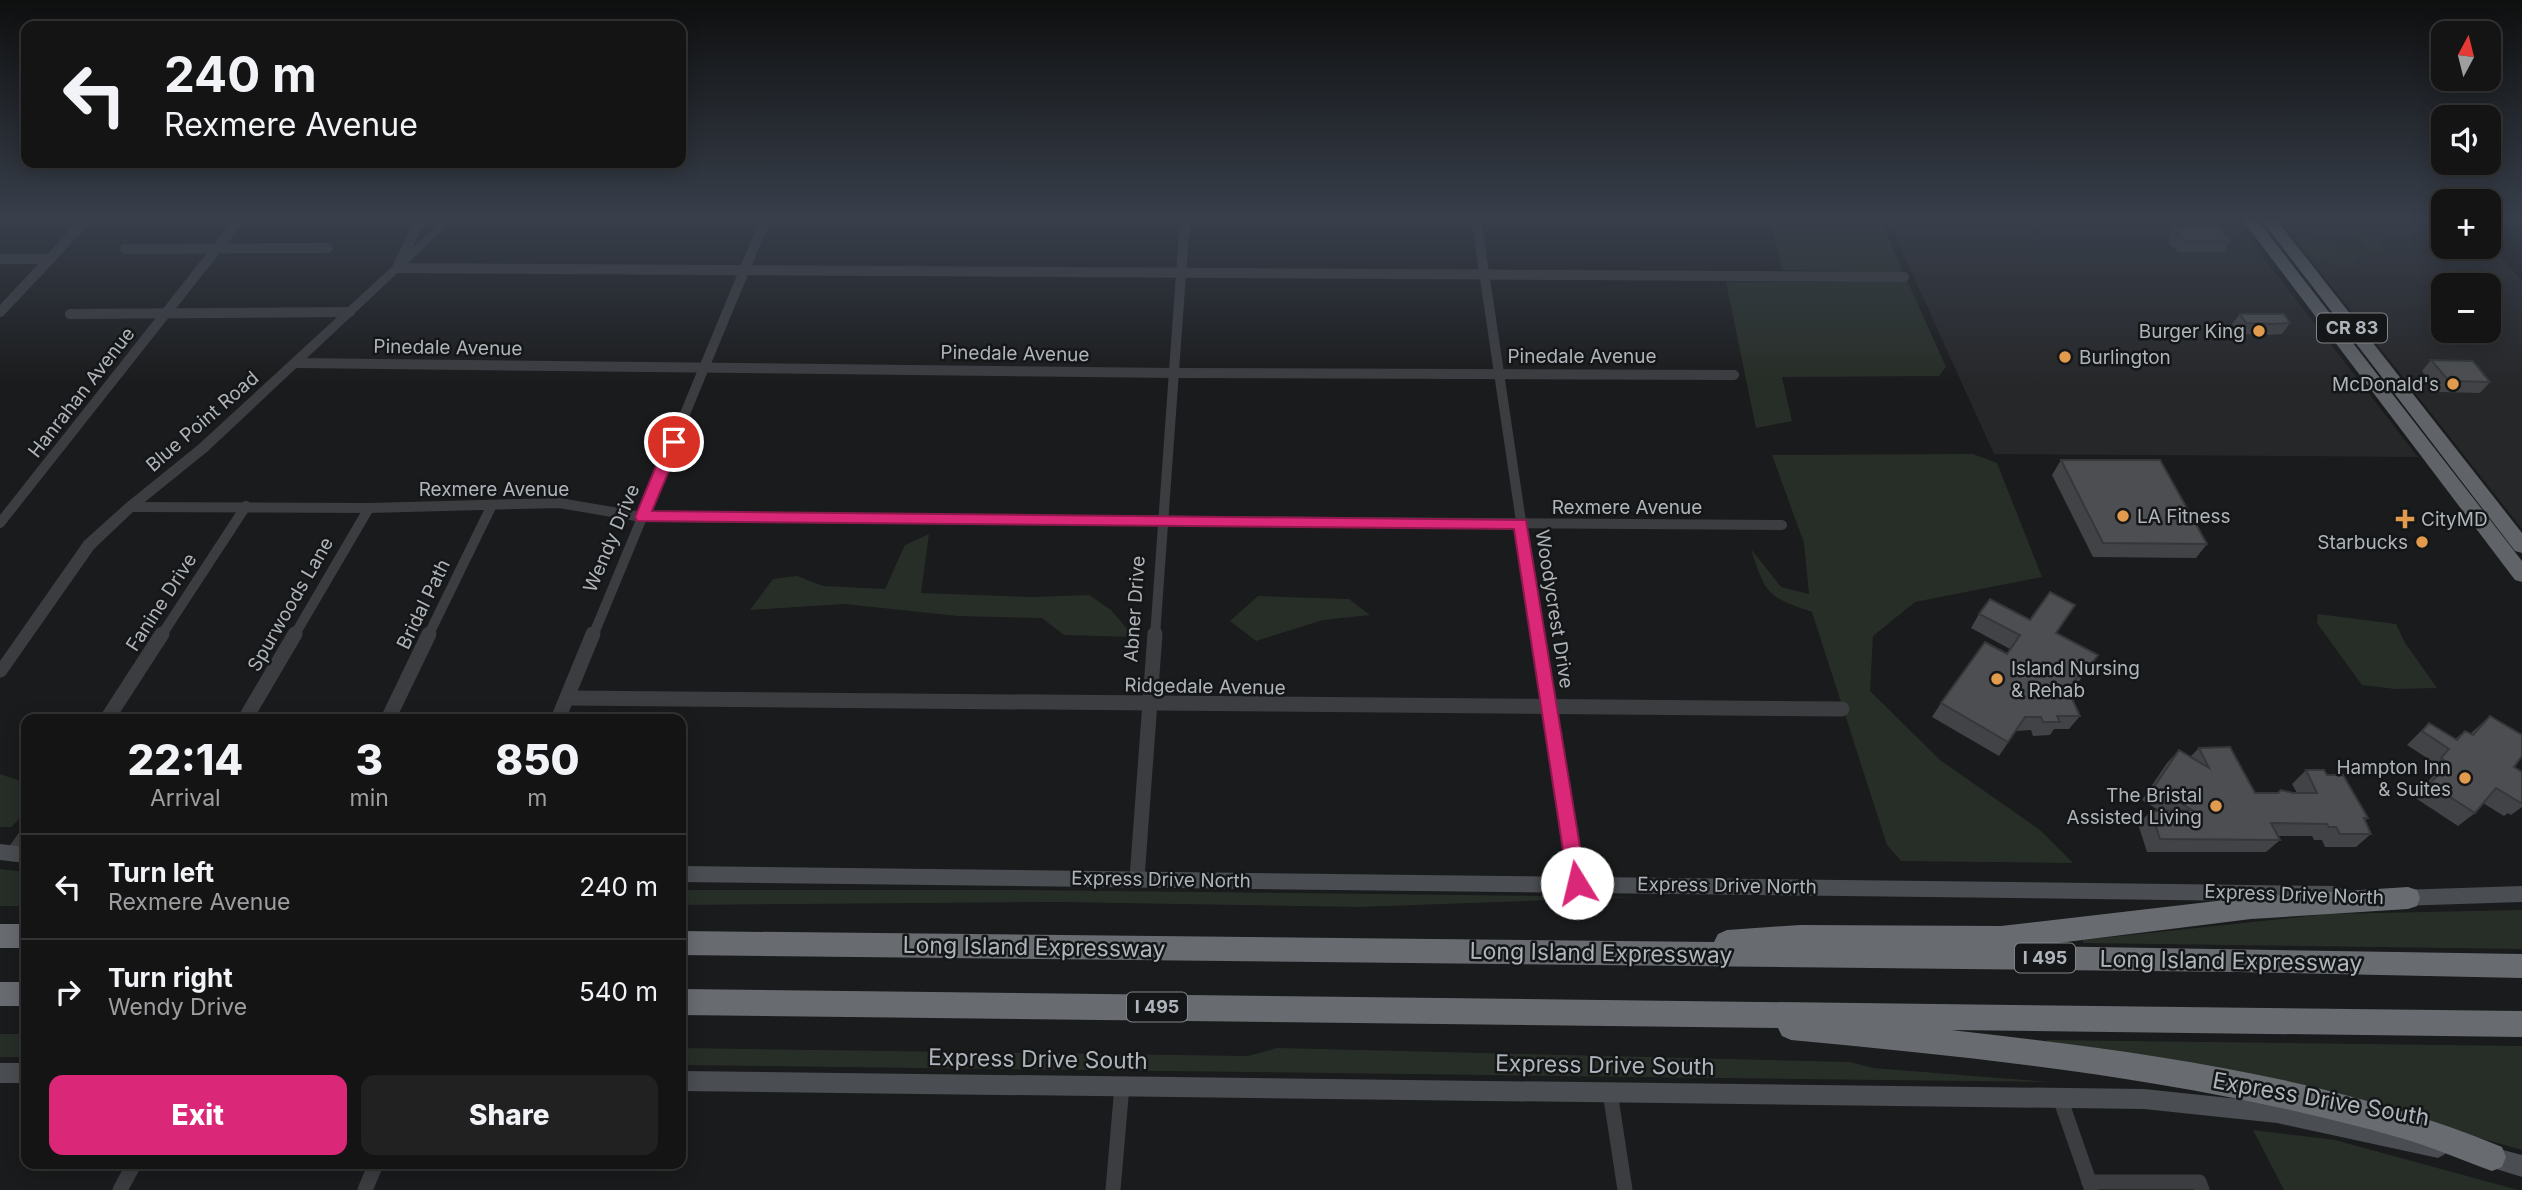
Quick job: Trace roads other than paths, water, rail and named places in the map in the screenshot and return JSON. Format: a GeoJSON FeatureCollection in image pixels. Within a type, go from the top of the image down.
{"type":"FeatureCollection","features":[{"type":"Feature","properties":{"kind":"highway","name":"CR 83"},"geometry":{"type":"LineString","coordinates":[[2291,274],[2522,575]]}},
{"type":"Feature","properties":{"kind":"highway","name":"CR 83"},"geometry":{"type":"LineString","coordinates":[[2310,274],[2522,547]]}},
{"type":"Feature","properties":{"kind":"highway"},"geometry":{"type":"LineString","coordinates":[[1568,953],[1800,937],[2001,937],[2276,906],[2408,898]]}},
{"type":"Feature","properties":{"kind":"highway"},"geometry":{"type":"LineString","coordinates":[[0,936],[21,936]]}},
{"type":"Feature","properties":{"kind":"highway","name":"Long Island Expressway"},"geometry":{"type":"LineString","coordinates":[[686,943],[2522,966]]}},
{"type":"Feature","properties":{"kind":"highway"},"geometry":{"type":"LineString","coordinates":[[0,994],[21,995]]}},
{"type":"Feature","properties":{"kind":"highway","name":"I 495"},"geometry":{"type":"LineString","coordinates":[[686,1002],[2522,1024]]}},
{"type":"Feature","properties":{"kind":"highway"},"geometry":{"type":"LineString","coordinates":[[1632,1013],[1983,1045],[2149,1068],[2274,1093],[2399,1123],[2492,1157]]}},
{"type":"Feature","properties":{"kind":"main road","name":"Express Drive North"},"geometry":{"type":"LineString","coordinates":[[686,874],[2282,891],[2408,898],[2522,894]]}},
{"type":"Feature","properties":{"kind":"main road"},"geometry":{"type":"LineString","coordinates":[[0,1073],[21,1073]]}},
{"type":"Feature","properties":{"kind":"main road","name":"Express Drive South"},"geometry":{"type":"LineString","coordinates":[[686,1081],[2144,1100],[2242,1108],[2492,1157],[2522,1166]]}},
{"type":"Feature","properties":{"kind":"street"},"geometry":{"type":"LineString","coordinates":[[0,312],[36,274]]}},
{"type":"Feature","properties":{"kind":"street","name":"Hanrahan Avenue"},"geometry":{"type":"LineString","coordinates":[[0,523],[197,274]]}},
{"type":"Feature","properties":{"kind":"street","name":"Blue Point Road"},"geometry":{"type":"LineString","coordinates":[[0,672],[89,545],[130,507],[203,448],[391,274]]}},
{"type":"Feature","properties":{"kind":"street","name":"Wendy Drive"},"geometry":{"type":"LineString","coordinates":[[560,714],[744,274]]}},
{"type":"Feature","properties":{"kind":"street","name":"Abner Drive"},"geometry":{"type":"LineString","coordinates":[[1137,878],[1181,274]]}},
{"type":"Feature","properties":{"kind":"street"},"geometry":{"type":"LineString","coordinates":[[1262,274],[1904,277]]}},
{"type":"Feature","properties":{"kind":"street","name":"Woodycrest Drive"},"geometry":{"type":"LineString","coordinates":[[1484,275],[1577,883]]}},
{"type":"Feature","properties":{"kind":"street"},"geometry":{"type":"LineString","coordinates":[[70,314],[350,312]]}},
{"type":"Feature","properties":{"kind":"street","name":"Pinedale Avenue"},"geometry":{"type":"LineString","coordinates":[[296,363],[1175,373],[1734,375]]}},
{"type":"Feature","properties":{"kind":"street","name":"Rexmere Avenue"},"geometry":{"type":"LineString","coordinates":[[130,507],[369,508],[559,503],[642,517],[1782,525]]}},
{"type":"Feature","properties":{"kind":"street","name":"Bridal Path"},"geometry":{"type":"LineString","coordinates":[[390,714],[492,505]]}},
{"type":"Feature","properties":{"kind":"street","name":"Fanine Drive"},"geometry":{"type":"LineString","coordinates":[[110,714],[246,506]]}},
{"type":"Feature","properties":{"kind":"street","name":"Spurwoods Lane"},"geometry":{"type":"LineString","coordinates":[[248,714],[369,508]]}},
{"type":"Feature","properties":{"kind":"street","name":"Ridgedale Avenue"},"geometry":{"type":"LineString","coordinates":[[567,698],[1842,709]]}},
{"type":"Feature","properties":{"kind":"street"},"geometry":{"type":"LineString","coordinates":[[1113,1190],[1122,1086]]}},
{"type":"Feature","properties":{"kind":"street"},"geometry":{"type":"LineString","coordinates":[[1610,1092],[1625,1190]]}},
{"type":"Feature","properties":{"kind":"street"},"geometry":{"type":"LineString","coordinates":[[2060,1098],[2090,1186],[2199,1182],[2202,1190]]}},
{"type":"Feature","properties":{"kind":"street"},"geometry":{"type":"LineString","coordinates":[[120,1190],[131,1169]]}},
{"type":"Feature","properties":{"kind":"street"},"geometry":{"type":"LineString","coordinates":[[365,1190],[374,1169]]}},
{"type":"Feature","properties":{"kind":"place","name":"Burger King"},"geometry":{"type":"Point","coordinates":[2259,331]}},
{"type":"Feature","properties":{"kind":"place","name":"Burlington"},"geometry":{"type":"Point","coordinates":[2065,357]}},
{"type":"Feature","properties":{"kind":"place","name":"McDonald's"},"geometry":{"type":"Point","coordinates":[2453,384]}},
{"type":"Feature","properties":{"kind":"place","name":"LA Fitness"},"geometry":{"type":"Point","coordinates":[2123,516]}},
{"type":"Feature","properties":{"kind":"place","name":"CityMD"},"geometry":{"type":"Point","coordinates":[2405,519]}},
{"type":"Feature","properties":{"kind":"place","name":"Starbucks"},"geometry":{"type":"Point","coordinates":[2422,542]}},
{"type":"Feature","properties":{"kind":"place","name":"Island Nursing & Rehab"},"geometry":{"type":"Point","coordinates":[1997,679]}},
{"type":"Feature","properties":{"kind":"place","name":"Hampton Inn & Suites"},"geometry":{"type":"Point","coordinates":[2465,778]}},
{"type":"Feature","properties":{"kind":"place","name":"The Bristal Assisted Living"},"geometry":{"type":"Point","coordinates":[2216,806]}}]}
